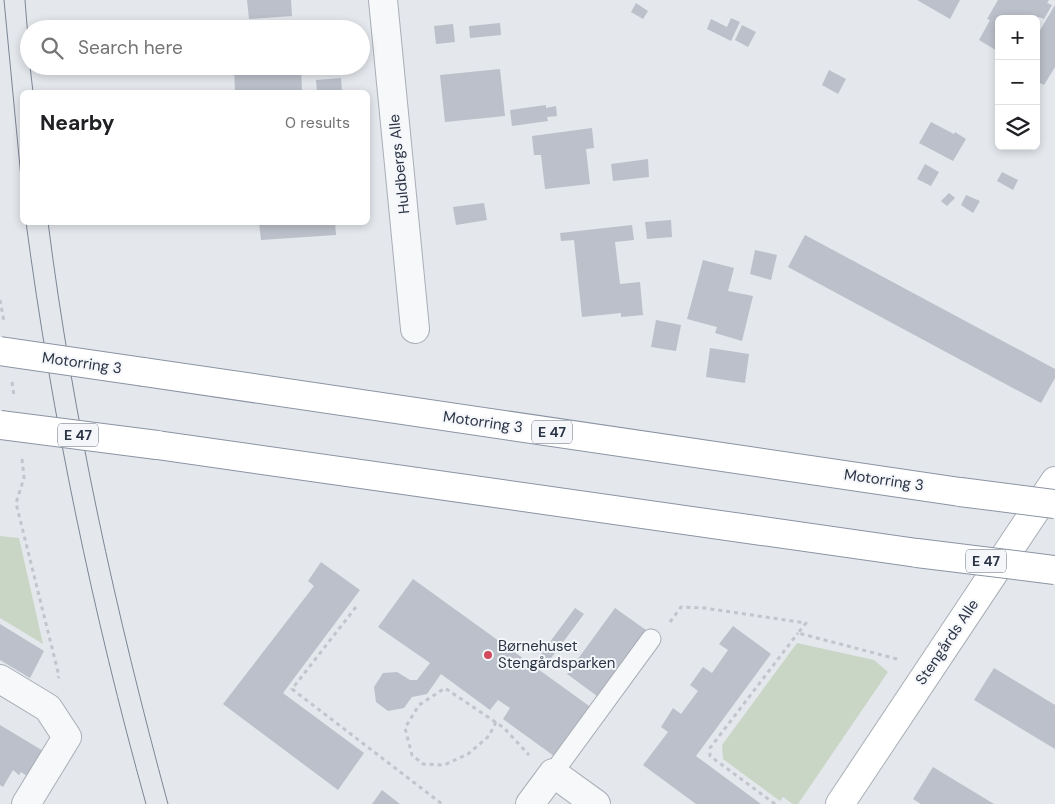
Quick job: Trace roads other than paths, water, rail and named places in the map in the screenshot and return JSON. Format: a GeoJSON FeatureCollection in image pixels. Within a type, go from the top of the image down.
{"type":"FeatureCollection","features":[{"type":"Feature","properties":{"kind":"main road","name":"Motorring 3"},"geometry":{"type":"LineString","coordinates":[[5,349],[144,372],[960,492],[1055,504]]}},
{"type":"Feature","properties":{"kind":"main road","name":"E 47"},"geometry":{"type":"LineString","coordinates":[[0,425],[157,445],[917,553],[1055,570]]}},
{"type":"Feature","properties":{"kind":"main road","name":"Stengårds Alle"},"geometry":{"type":"LineString","coordinates":[[840,804],[1055,481]]}},
{"type":"Feature","properties":{"kind":"street","name":"Huldbergs Alle"},"geometry":{"type":"LineString","coordinates":[[383,0],[415,329]]}},
{"type":"Feature","properties":{"kind":"street"},"geometry":{"type":"LineString","coordinates":[[0,679],[48,708],[67,737],[26,804]]}},
{"type":"Feature","properties":{"kind":"street"},"geometry":{"type":"LineString","coordinates":[[530,804],[553,773],[596,804]]}},
{"type":"Feature","properties":{"kind":"lane"},"geometry":{"type":"LineString","coordinates":[[553,773],[651,640]]}},
{"type":"Feature","properties":{"kind":"tram line"},"geometry":{"type":"LineString","coordinates":[[4,0],[20,167]]}},
{"type":"Feature","properties":{"kind":"tram line"},"geometry":{"type":"LineString","coordinates":[[25,0],[27,20]]}},
{"type":"Feature","properties":{"kind":"tram line"},"geometry":{"type":"LineString","coordinates":[[31,75],[33,90]]}},
{"type":"Feature","properties":{"kind":"tram line"},"geometry":{"type":"LineString","coordinates":[[26,225],[48,369],[76,515],[109,660],[146,804]]}},
{"type":"Feature","properties":{"kind":"tram line"},"geometry":{"type":"LineString","coordinates":[[48,225],[70,369],[98,515],[131,660],[168,804]]}},
{"type":"Feature","properties":{"kind":"place","name":"Børnehuset Stengårdsparken"},"geometry":{"type":"Point","coordinates":[488,655]}}]}
